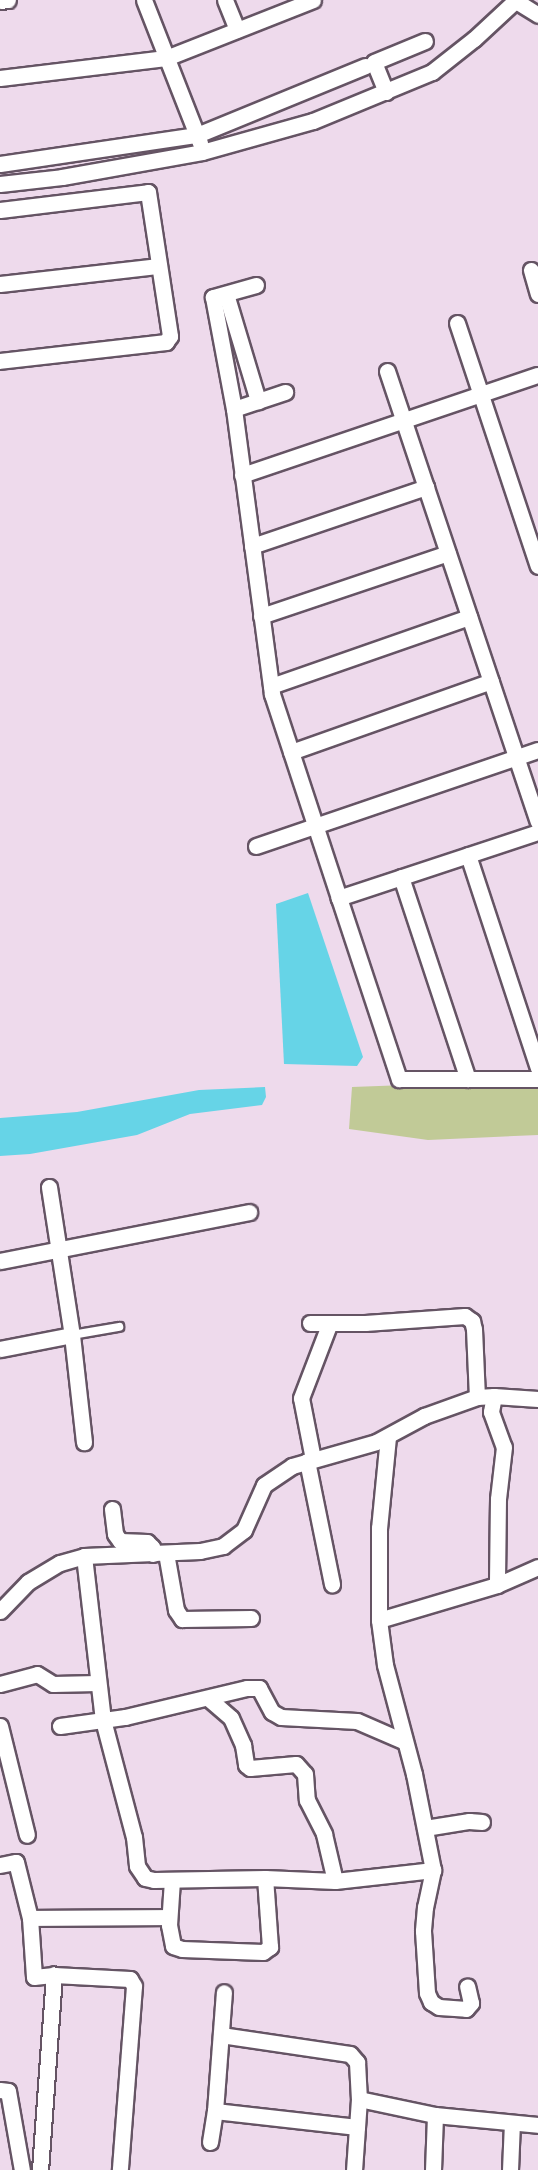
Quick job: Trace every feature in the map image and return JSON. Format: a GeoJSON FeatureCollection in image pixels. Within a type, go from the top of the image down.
{"type":"FeatureCollection","features":[{"type":"Feature","properties":{"kind":"street"},"geometry":{"type":"LineString","coordinates":[[0,1],[8,0]]}},
{"type":"Feature","properties":{"kind":"street"},"geometry":{"type":"LineString","coordinates":[[144,0],[202,152]]}},
{"type":"Feature","properties":{"kind":"street"},"geometry":{"type":"LineString","coordinates":[[225,0],[237,30]]}},
{"type":"Feature","properties":{"kind":"street"},"geometry":{"type":"LineString","coordinates":[[0,78],[166,58],[313,0]]}},
{"type":"Feature","properties":{"kind":"street"},"geometry":{"type":"LineString","coordinates":[[0,184],[62,177],[202,152],[313,122],[424,76],[450,60],[516,0],[538,15]]}},
{"type":"Feature","properties":{"kind":"street"},"geometry":{"type":"LineString","coordinates":[[386,92],[374,62],[425,41]]}},
{"type":"Feature","properties":{"kind":"street"},"geometry":{"type":"LineString","coordinates":[[0,164],[197,135],[365,66]]}},
{"type":"Feature","properties":{"kind":"street"},"geometry":{"type":"LineString","coordinates":[[0,210],[148,192],[170,336],[166,342],[0,361]]}},
{"type":"Feature","properties":{"kind":"street"},"geometry":{"type":"LineString","coordinates":[[0,284],[159,266]]}},
{"type":"Feature","properties":{"kind":"street"},"geometry":{"type":"LineString","coordinates":[[531,270],[538,294]]}},
{"type":"Feature","properties":{"kind":"street"},"geometry":{"type":"LineString","coordinates":[[256,285],[213,297],[234,409],[271,686],[399,1079],[538,1079]]}},
{"type":"Feature","properties":{"kind":"street"},"geometry":{"type":"LineString","coordinates":[[226,294],[258,401]]}},
{"type":"Feature","properties":{"kind":"street"},"geometry":{"type":"LineString","coordinates":[[457,323],[538,566]]}},
{"type":"Feature","properties":{"kind":"street"},"geometry":{"type":"LineString","coordinates":[[387,370],[538,821]]}},
{"type":"Feature","properties":{"kind":"street"},"geometry":{"type":"LineString","coordinates":[[242,476],[403,419],[538,375]]}},
{"type":"Feature","properties":{"kind":"street"},"geometry":{"type":"LineString","coordinates":[[234,409],[285,392]]}},
{"type":"Feature","properties":{"kind":"street"},"geometry":{"type":"LineString","coordinates":[[252,546],[426,487]]}},
{"type":"Feature","properties":{"kind":"street"},"geometry":{"type":"LineString","coordinates":[[261,616],[448,553]]}},
{"type":"Feature","properties":{"kind":"street"},"geometry":{"type":"LineString","coordinates":[[271,686],[469,617]]}},
{"type":"Feature","properties":{"kind":"street"},"geometry":{"type":"LineString","coordinates":[[291,752],[491,681]]}},
{"type":"Feature","properties":{"kind":"street"},"geometry":{"type":"LineString","coordinates":[[256,846],[538,750]]}},
{"type":"Feature","properties":{"kind":"street"},"geometry":{"type":"LineString","coordinates":[[339,898],[538,832]]}},
{"type":"Feature","properties":{"kind":"street"},"geometry":{"type":"LineString","coordinates":[[468,855],[538,1068]]}},
{"type":"Feature","properties":{"kind":"street"},"geometry":{"type":"LineString","coordinates":[[401,877],[468,1079]]}},
{"type":"Feature","properties":{"kind":"street"},"geometry":{"type":"LineString","coordinates":[[49,1187],[72,1335],[84,1442]]}},
{"type":"Feature","properties":{"kind":"street"},"geometry":{"type":"LineString","coordinates":[[0,1261],[249,1212]]}},
{"type":"Feature","properties":{"kind":"street"},"geometry":{"type":"LineString","coordinates":[[310,1323],[329,1325],[465,1316],[472,1321],[474,1329],[477,1397]]}},
{"type":"Feature","properties":{"kind":"street"},"geometry":{"type":"LineString","coordinates":[[329,1325],[301,1398],[332,1584]]}},
{"type":"Feature","properties":{"kind":"street"},"geometry":{"type":"LineString","coordinates":[[0,1349],[72,1335]]}},
{"type":"Feature","properties":{"kind":"street"},"geometry":{"type":"LineString","coordinates":[[494,1396],[491,1412],[504,1447],[498,1499],[497,1585]]}},
{"type":"Feature","properties":{"kind":"street"},"geometry":{"type":"LineString","coordinates":[[0,1611],[28,1582],[44,1571],[60,1563],[84,1556],[160,1553],[224,1546],[244,1530],[264,1485],[292,1466],[388,1437],[424,1416],[477,1397],[538,1399]]}},
{"type":"Feature","properties":{"kind":"street"},"geometry":{"type":"LineString","coordinates":[[388,1437],[379,1528],[379,1620],[385,1665],[403,1741],[414,1774],[433,1870],[425,1906],[423,1930],[427,1993],[431,2002],[439,2007],[465,2009],[471,2003],[466,1986]]}},
{"type":"Feature","properties":{"kind":"street"},"geometry":{"type":"LineString","coordinates":[[112,1509],[115,1534],[120,1541],[147,1542],[160,1553],[176,1610],[182,1619],[251,1618]]}},
{"type":"Feature","properties":{"kind":"street"},"geometry":{"type":"LineString","coordinates":[[84,1556],[103,1720],[134,1837],[137,1866],[145,1878],[172,1880],[265,1878],[335,1881],[433,1870]]}},
{"type":"Feature","properties":{"kind":"street"},"geometry":{"type":"LineString","coordinates":[[379,1620],[497,1585],[538,1567]]}},
{"type":"Feature","properties":{"kind":"street"},"geometry":{"type":"LineString","coordinates":[[0,1684],[37,1674],[53,1684],[97,1683]]}},
{"type":"Feature","properties":{"kind":"street"},"geometry":{"type":"LineString","coordinates":[[60,1726],[103,1720],[248,1688],[259,1688],[272,1712],[281,1717],[357,1721],[403,1741]]}},
{"type":"Feature","properties":{"kind":"street"},"geometry":{"type":"LineString","coordinates":[[208,1698],[231,1718],[243,1745],[246,1765],[250,1768],[296,1764],[305,1774],[307,1800],[324,1834],[335,1881]]}},
{"type":"Feature","properties":{"kind":"street"},"geometry":{"type":"LineString","coordinates":[[0,1726],[27,1835]]}},
{"type":"Feature","properties":{"kind":"street"},"geometry":{"type":"LineString","coordinates":[[425,1828],[469,1821],[482,1822]]}},
{"type":"Feature","properties":{"kind":"street"},"geometry":{"type":"LineString","coordinates":[[0,1865],[16,1862],[30,1918],[34,1977],[54,1975],[130,1979],[134,1986],[120,2170]]}},
{"type":"Feature","properties":{"kind":"street"},"geometry":{"type":"LineString","coordinates":[[172,1880],[169,1917],[173,1946],[182,1949],[263,1952],[270,1947],[265,1878]]}},
{"type":"Feature","properties":{"kind":"street"},"geometry":{"type":"LineString","coordinates":[[30,1918],[169,1917]]}},
{"type":"Feature","properties":{"kind":"street"},"geometry":{"type":"LineString","coordinates":[[40,2170],[54,1975]]}},
{"type":"Feature","properties":{"kind":"street"},"geometry":{"type":"LineString","coordinates":[[210,2142],[216,2111],[224,1992]]}},
{"type":"Feature","properties":{"kind":"street"},"geometry":{"type":"LineString","coordinates":[[221,2035],[350,2054],[357,2062],[359,2099],[354,2170]]}},
{"type":"Feature","properties":{"kind":"street"},"geometry":{"type":"LineString","coordinates":[[0,2090],[8,2091],[22,2170]]}},
{"type":"Feature","properties":{"kind":"street"},"geometry":{"type":"LineString","coordinates":[[359,2099],[435,2115],[538,2125]]}},
{"type":"Feature","properties":{"kind":"street"},"geometry":{"type":"LineString","coordinates":[[216,2111],[357,2127]]}},
{"type":"Feature","properties":{"kind":"street"},"geometry":{"type":"LineString","coordinates":[[433,2170],[435,2115]]}},
{"type":"Feature","properties":{"kind":"street"},"geometry":{"type":"LineString","coordinates":[[510,2170],[512,2123]]}},
{"type":"Feature","properties":{"kind":"lane"},"geometry":{"type":"LineString","coordinates":[[72,1335],[119,1327]]}},
{"type":"Feature","properties":{"kind":"green space"},"geometry":{"type":"Polygon","coordinates":[[[406,1085],[538,1087],[538,1135],[428,1140],[349,1129],[352,1087],[406,1085]]]}},
{"type":"Feature","properties":{"kind":"water"},"geometry":{"type":"Polygon","coordinates":[[[308,893],[363,1057],[357,1066],[284,1064],[276,904],[308,893]]]}},
{"type":"Feature","properties":{"kind":"water"},"geometry":{"type":"Polygon","coordinates":[[[265,1087],[266,1097],[262,1105],[190,1114],[137,1135],[30,1154],[0,1156],[0,1118],[77,1112],[199,1090],[265,1087]]]}}]}
